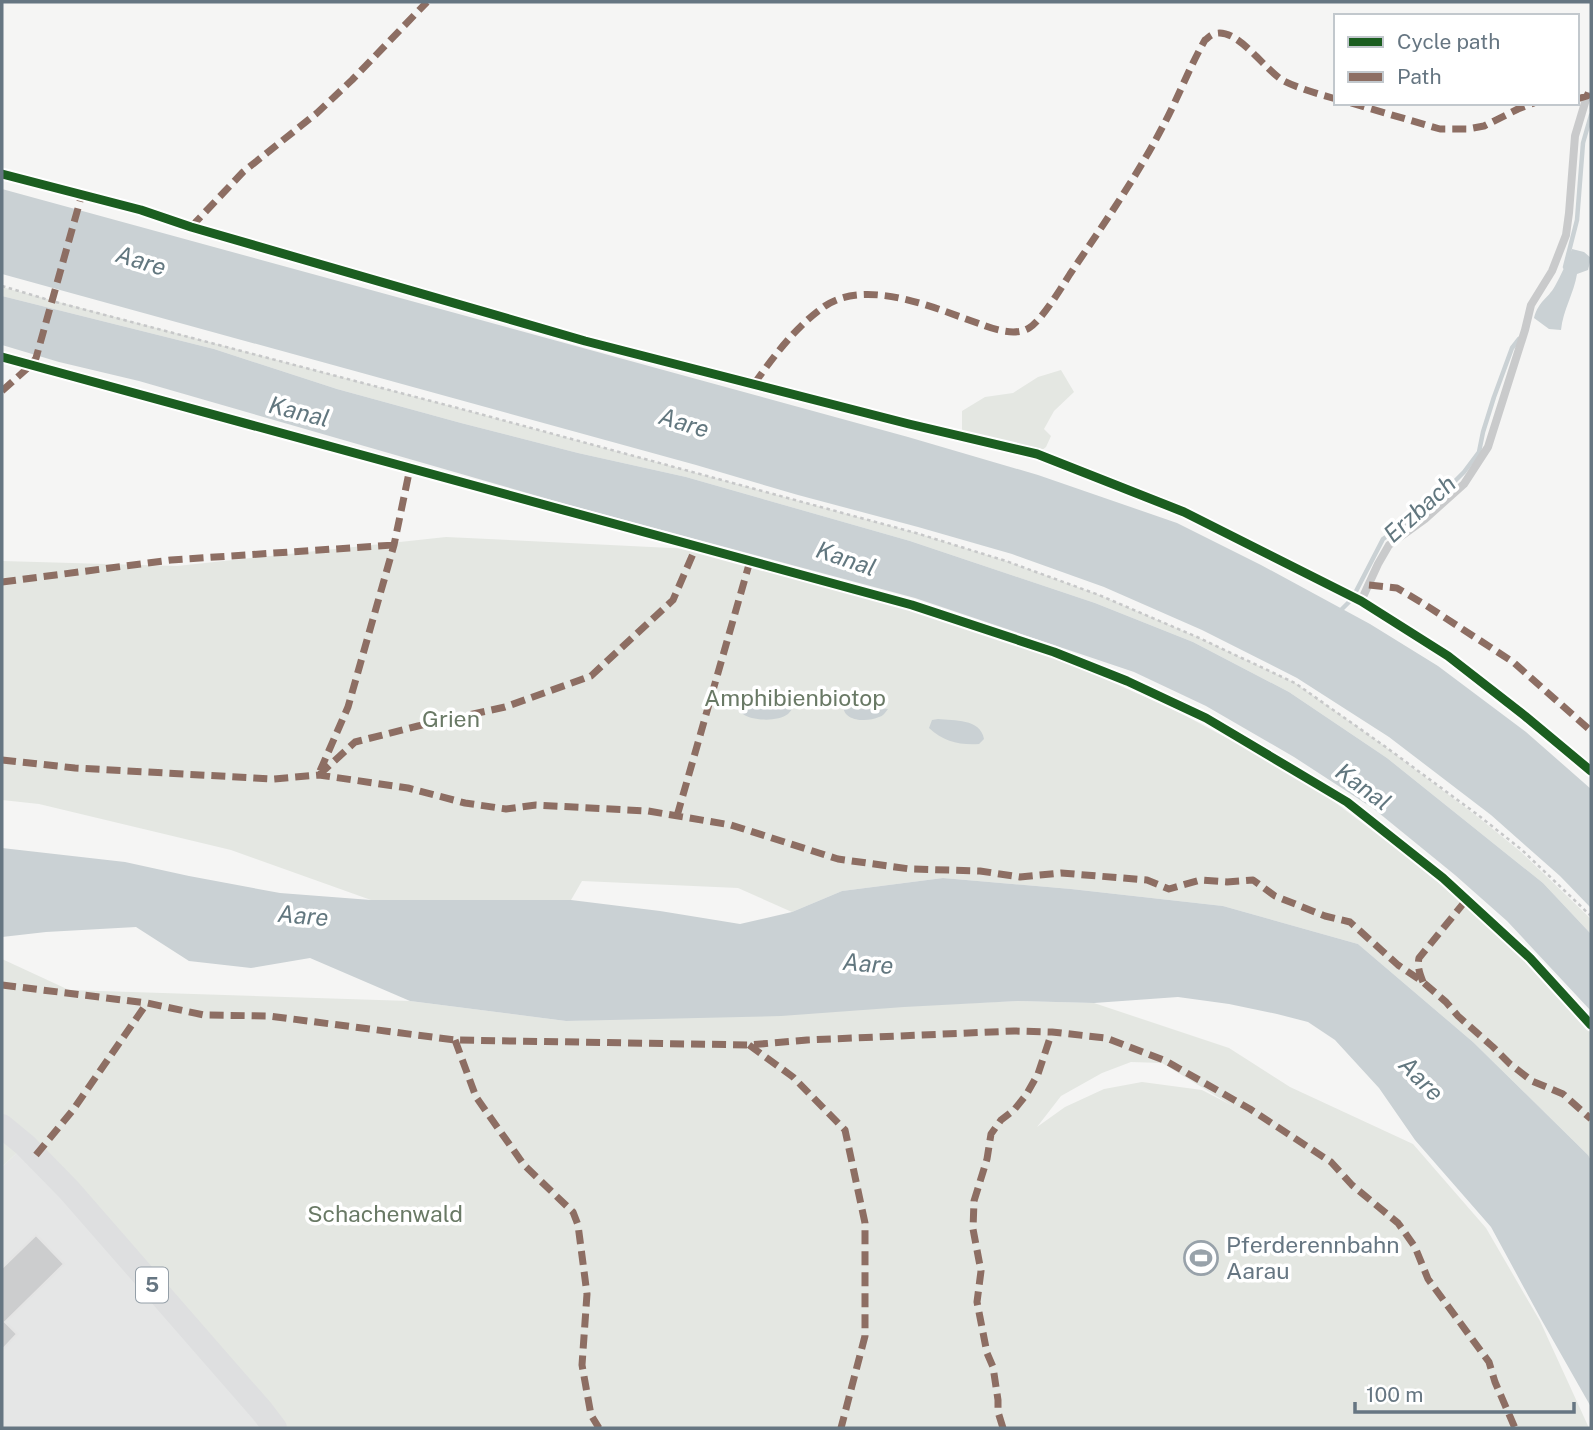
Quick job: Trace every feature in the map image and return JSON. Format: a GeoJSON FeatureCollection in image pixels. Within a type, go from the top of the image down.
{"type":"FeatureCollection","features":[{"type":"Feature","properties":{"kind":"main road","name":"5"},"geometry":{"type":"LineString","coordinates":[[2,1126],[25,1144],[69,1190],[275,1428]]}},
{"type":"Feature","properties":{"kind":"lane"},"geometry":{"type":"LineString","coordinates":[[1361,601],[1389,545],[1425,519],[1464,484],[1488,447],[1531,305],[1552,271],[1566,235],[1575,136],[1587,96],[1591,96]]}},
{"type":"Feature","properties":{"kind":"lane"},"geometry":{"type":"LineString","coordinates":[[2,174],[141,210],[191,227],[585,341],[1037,454],[1184,512],[1361,601],[1448,656],[1591,771]]}},
{"type":"Feature","properties":{"kind":"lane"},"geometry":{"type":"LineString","coordinates":[[2,357],[912,605],[1054,652],[1127,681],[1206,718],[1347,802],[1443,878],[1530,958],[1591,1025]]}},
{"type":"Feature","properties":{"kind":"path"},"geometry":{"type":"LineString","coordinates":[[2,286],[916,533],[1006,561],[1099,595],[1294,683],[1478,815],[1522,850],[1591,916]]}},
{"type":"Feature","properties":{"kind":"shaded area"},"geometry":{"type":"Polygon","coordinates":[[[25,1145],[275,1428],[2,1428],[2,1167],[25,1145]]]}},
{"type":"Feature","properties":{"kind":"green space"},"geometry":{"type":"Polygon","coordinates":[[[2,287],[916,533],[1006,561],[1099,595],[1295,683],[1383,745],[1521,852],[1591,919],[1591,934],[1543,883],[1387,758],[1289,692],[1193,642],[1095,603],[910,541],[686,477],[578,453],[337,389],[214,349],[2,296],[2,287]]]}},
{"type":"Feature","properties":{"kind":"green space"},"geometry":{"type":"Polygon","coordinates":[[[1061,370],[1074,392],[1054,411],[1044,429],[1051,436],[1046,447],[1037,454],[962,430],[962,411],[985,397],[1013,393],[1038,377],[1061,370]]]}},
{"type":"Feature","properties":{"kind":"green space","name":"Grien"},"geometry":{"type":"Polygon","coordinates":[[[446,537],[692,549],[911,610],[1050,655],[1173,709],[1249,750],[1332,800],[1477,914],[1526,961],[1591,1033],[1591,1160],[1473,1042],[1358,944],[1223,906],[943,878],[842,891],[792,912],[738,888],[582,881],[571,900],[371,900],[231,850],[39,804],[2,800],[2,561],[177,566],[446,537]]]}},
{"type":"Feature","properties":{"kind":"green space","name":"Schachenwald"},"geometry":{"type":"Polygon","coordinates":[[[2,959],[69,990],[410,1001],[566,1021],[1018,1001],[1094,1003],[1229,1048],[1290,1087],[1413,1144],[1486,1228],[1540,1321],[1589,1428],[275,1428],[25,1145],[2,1167],[2,959]],[[1131,1062],[1102,1073],[1061,1096],[1037,1127],[1065,1107],[1104,1089],[1142,1082],[1202,1090],[1231,1105],[1162,1063],[1131,1062]]]}},
{"type":"Feature","properties":{"kind":"water","name":"Aare"},"geometry":{"type":"Polygon","coordinates":[[[2,189],[908,437],[1038,475],[1177,523],[1370,624],[1438,666],[1526,732],[1591,789],[1591,908],[1560,876],[1491,815],[1389,737],[1297,678],[1202,630],[1104,587],[1012,554],[2,274],[2,189]]]}},
{"type":"Feature","properties":{"kind":"water"},"geometry":{"type":"Polygon","coordinates":[[[1572,249],[1584,252],[1591,258],[1588,270],[1577,274],[1561,330],[1549,329],[1534,318],[1538,307],[1558,281],[1572,249]]]}},
{"type":"Feature","properties":{"kind":"water","name":"Kanal"},"geometry":{"type":"Polygon","coordinates":[[[2,296],[214,349],[337,389],[578,453],[686,477],[910,541],[1095,603],[1193,642],[1289,692],[1387,758],[1543,883],[1591,934],[1591,1011],[1507,921],[1374,809],[1294,757],[1206,706],[1134,672],[915,598],[569,505],[139,381],[2,345],[2,296]]]}},
{"type":"Feature","properties":{"kind":"water"},"geometry":{"type":"Polygon","coordinates":[[[748,694],[798,699],[784,717],[759,719],[747,716],[738,708],[739,699],[748,694]]]}},
{"type":"Feature","properties":{"kind":"water"},"geometry":{"type":"Polygon","coordinates":[[[844,702],[888,709],[880,717],[861,720],[849,717],[844,702]]]}},
{"type":"Feature","properties":{"kind":"water"},"geometry":{"type":"Polygon","coordinates":[[[932,720],[972,724],[982,732],[984,739],[979,744],[972,744],[946,739],[929,728],[932,720]]]}},
{"type":"Feature","properties":{"kind":"water","name":"Aare"},"geometry":{"type":"Polygon","coordinates":[[[2,848],[125,862],[280,893],[371,900],[571,900],[740,924],[792,912],[842,891],[943,878],[1223,906],[1358,944],[1473,1042],[1591,1160],[1591,1407],[1491,1227],[1415,1140],[1379,1088],[1335,1040],[1308,1022],[1229,1004],[1178,997],[1094,1003],[1018,1001],[781,1016],[566,1021],[410,1001],[310,958],[251,968],[189,961],[136,927],[2,937],[2,848]]]}},
{"type":"Feature","properties":{"kind":"building"},"geometry":{"type":"Polygon","coordinates":[[[36,1235],[64,1264],[5,1322],[17,1334],[2,1350],[2,1268],[36,1235]]]}},
{"type":"Feature","properties":{"kind":"waterway","name":"Erzbach"},"geometry":{"type":"LineString","coordinates":[[1565,267],[1577,220],[1583,143],[1591,115]]}},
{"type":"Feature","properties":{"kind":"waterway","name":"Erzbach"},"geometry":{"type":"LineString","coordinates":[[1341,610],[1352,599],[1383,539],[1431,505],[1464,472],[1479,452],[1494,397],[1512,348],[1519,339]]}},
{"type":"Feature","properties":{"kind":"marked path"},"geometry":{"type":"LineString","coordinates":[[191,227],[243,172],[317,113],[352,80],[427,2]]}},
{"type":"Feature","properties":{"kind":"marked path"},"geometry":{"type":"LineString","coordinates":[[754,384],[804,323],[825,306],[842,298],[882,295],[925,305],[1000,330],[1018,332],[1029,328],[1051,303],[1130,183],[1163,126],[1205,40],[1211,35],[1223,33],[1232,36],[1284,81],[1334,98]]}},
{"type":"Feature","properties":{"kind":"marked path"},"geometry":{"type":"LineString","coordinates":[[1579,98],[1587,96],[1591,87]]}},
{"type":"Feature","properties":{"kind":"marked path"},"geometry":{"type":"LineString","coordinates":[[1358,105],[1440,129],[1484,126],[1529,105]]}},
{"type":"Feature","properties":{"kind":"marked path"},"geometry":{"type":"LineString","coordinates":[[2,391],[36,358],[82,194]]}},
{"type":"Feature","properties":{"kind":"marked path"},"geometry":{"type":"LineString","coordinates":[[320,771],[348,707],[394,545],[410,468]]}},
{"type":"Feature","properties":{"kind":"marked path"},"geometry":{"type":"LineString","coordinates":[[2,582],[171,560],[394,545]]}},
{"type":"Feature","properties":{"kind":"marked path"},"geometry":{"type":"LineString","coordinates":[[319,775],[355,742],[505,707],[591,676],[673,600],[696,547]]}},
{"type":"Feature","properties":{"kind":"marked path"},"geometry":{"type":"LineString","coordinates":[[677,816],[750,561]]}},
{"type":"Feature","properties":{"kind":"marked path"},"geometry":{"type":"LineString","coordinates":[[1369,585],[1397,588],[1513,662],[1591,731]]}},
{"type":"Feature","properties":{"kind":"marked path"},"geometry":{"type":"LineString","coordinates":[[2,760],[75,768],[273,779],[319,775],[408,788],[465,803],[506,809],[536,805],[648,811],[731,825],[838,859],[910,869],[980,871],[1020,877],[1061,873],[1147,880],[1169,889],[1200,880],[1253,880],[1275,896],[1325,916],[1350,922],[1398,965],[1446,1002],[1510,1064],[1532,1081],[1563,1094],[1591,1119]]}},
{"type":"Feature","properties":{"kind":"marked path"},"geometry":{"type":"LineString","coordinates":[[1423,982],[1419,958],[1467,899]]}},
{"type":"Feature","properties":{"kind":"marked path"},"geometry":{"type":"LineString","coordinates":[[2,985],[147,1003],[204,1015],[269,1016],[455,1040],[749,1045],[1014,1031],[1106,1038],[1166,1061],[1250,1109],[1331,1162],[1352,1185],[1398,1223],[1415,1247],[1428,1279],[1489,1362],[1515,1428]]}},
{"type":"Feature","properties":{"kind":"marked path"},"geometry":{"type":"LineString","coordinates":[[36,1155],[73,1110],[147,1003]]}},
{"type":"Feature","properties":{"kind":"marked path"},"geometry":{"type":"LineString","coordinates":[[1003,1428],[998,1412],[993,1367],[987,1353],[977,1302],[981,1271],[973,1229],[974,1201],[987,1159],[991,1134],[1026,1095],[1038,1074],[1052,1032]]}},
{"type":"Feature","properties":{"kind":"marked path"},"geometry":{"type":"LineString","coordinates":[[455,1040],[476,1097],[524,1165],[573,1212],[578,1225],[587,1294],[582,1365],[591,1415],[599,1428]]}},
{"type":"Feature","properties":{"kind":"marked path"},"geometry":{"type":"LineString","coordinates":[[749,1045],[793,1077],[845,1130],[865,1223],[865,1336],[841,1428]]}},
{"type":"Feature","properties":{"kind":"cycle path"},"geometry":{"type":"LineString","coordinates":[[2,174],[141,210],[191,227],[585,341],[1037,454],[1184,512],[1361,601],[1448,656],[1591,771]]}},
{"type":"Feature","properties":{"kind":"cycle path"},"geometry":{"type":"LineString","coordinates":[[2,357],[912,605],[1054,652],[1127,681],[1206,718],[1347,802],[1443,878],[1530,958],[1591,1025]]}},
{"type":"Feature","properties":{"kind":"place","name":"Pferderennbahn Aarau"},"geometry":{"type":"Point","coordinates":[1201,1258]}},
{"type":"Feature","properties":{"kind":"park label","name":"Amphibienbiotop"},"geometry":{"type":"Point","coordinates":[795,698]}}]}
